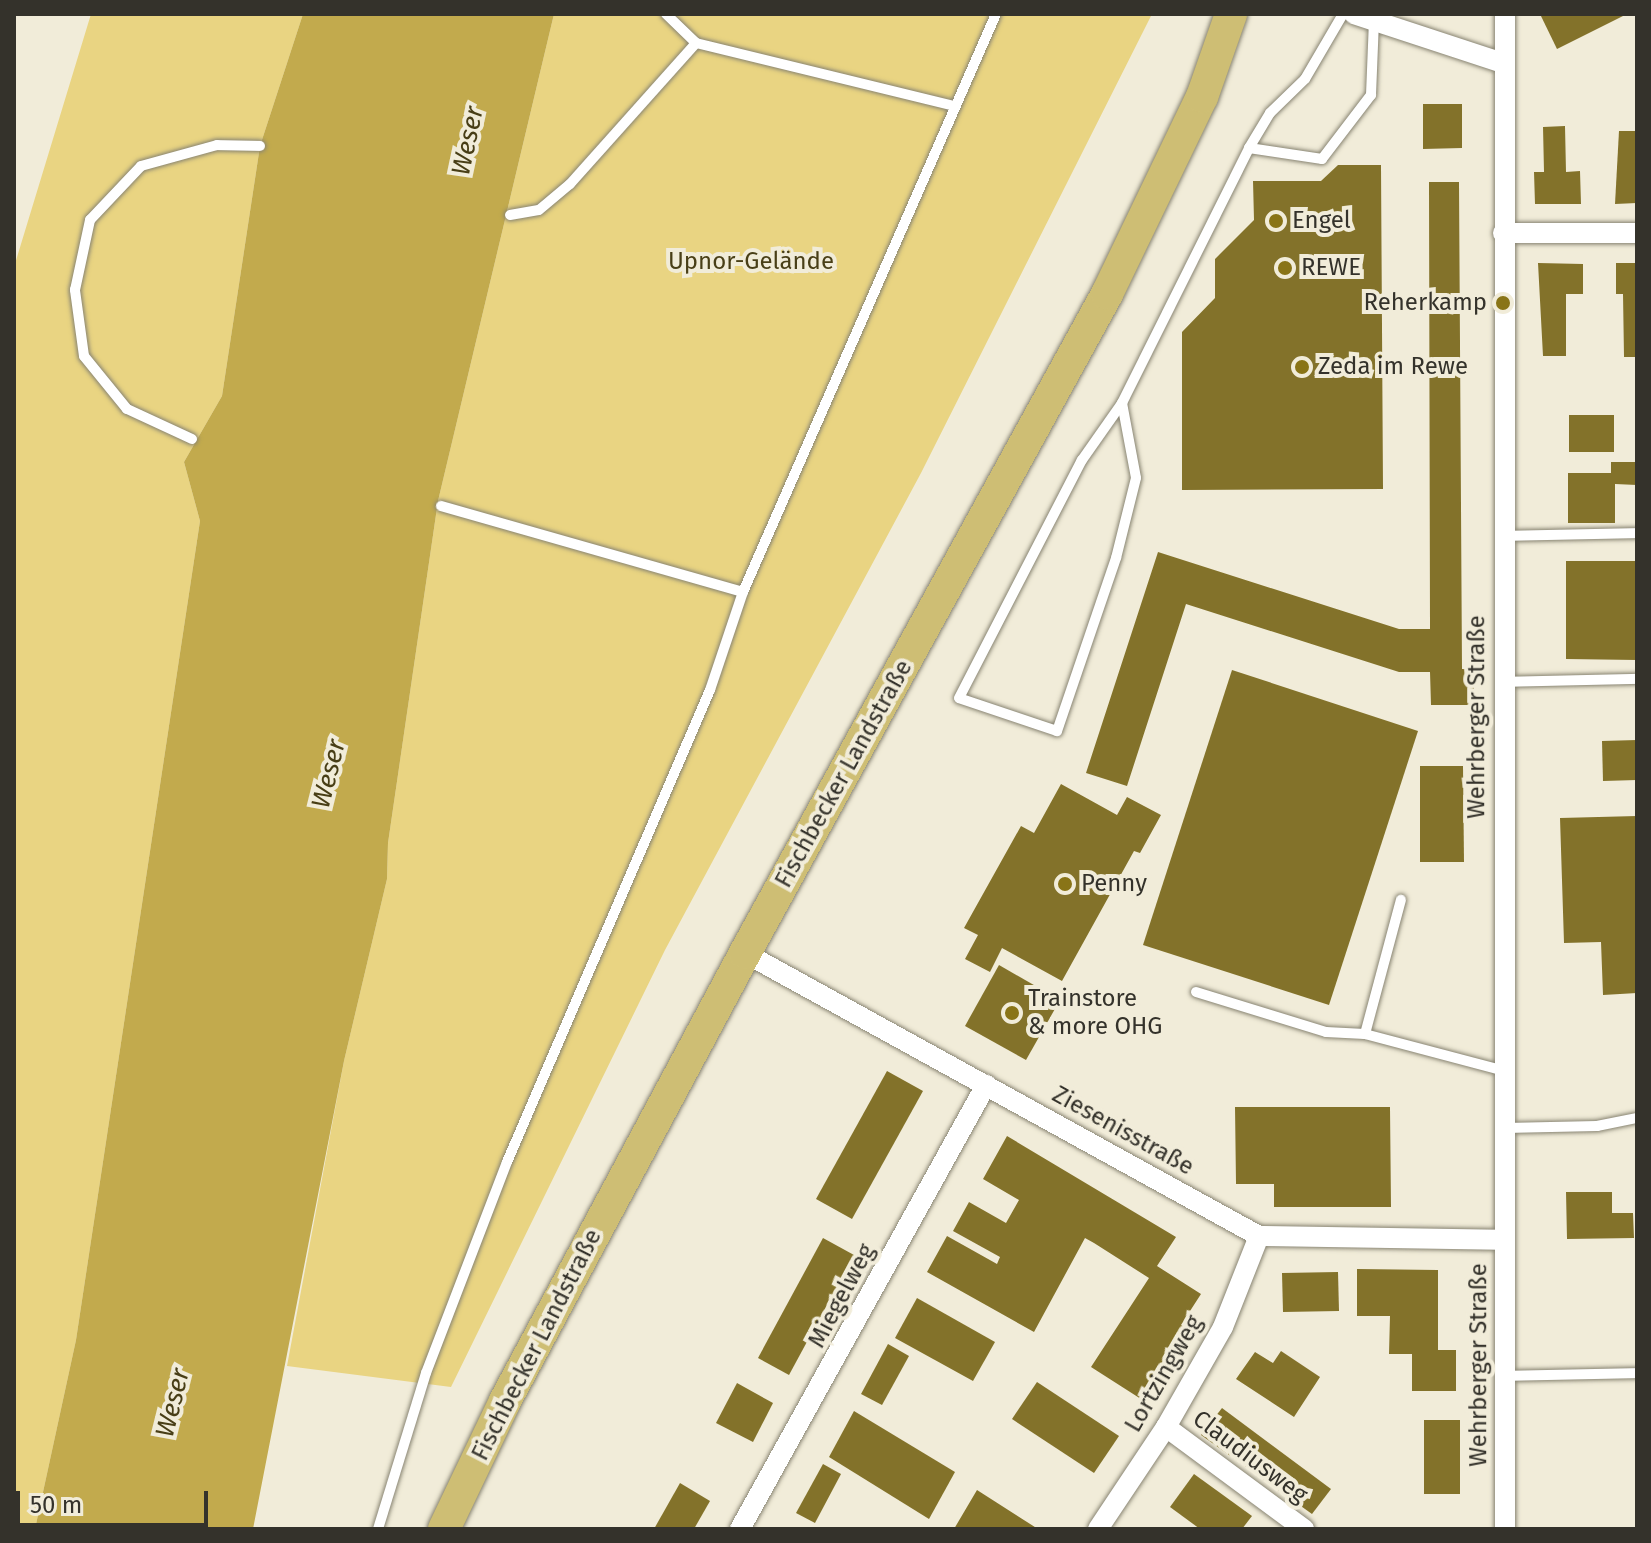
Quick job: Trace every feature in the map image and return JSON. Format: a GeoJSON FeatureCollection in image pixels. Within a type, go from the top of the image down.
{"type":"FeatureCollection","features":[{"type":"Feature","properties":{"kind":"main road","name":"Fischbecker Landstraße"},"geometry":{"type":"LineString","coordinates":[[444,1529],[505,1401],[745,953],[1127,256],[1202,97],[1231,14]]}},
{"type":"Feature","properties":{"kind":"street"},"geometry":{"type":"LineString","coordinates":[[1354,14],[1503,63]]}},
{"type":"Feature","properties":{"kind":"street","name":"Wehrberger Straße"},"geometry":{"type":"LineString","coordinates":[[1505,14],[1505,1529]]}},
{"type":"Feature","properties":{"kind":"street"},"geometry":{"type":"LineString","coordinates":[[1503,233],[1637,233]]}},
{"type":"Feature","properties":{"kind":"street","name":"Ziesenisstraße"},"geometry":{"type":"LineString","coordinates":[[745,953],[1259,1236],[1505,1240]]}},
{"type":"Feature","properties":{"kind":"street","name":"Miegelweg"},"geometry":{"type":"LineString","coordinates":[[740,1529],[986,1085]]}},
{"type":"Feature","properties":{"kind":"street","name":"Lortzingweg"},"geometry":{"type":"LineString","coordinates":[[1098,1529],[1166,1427],[1223,1327],[1259,1236]]}},
{"type":"Feature","properties":{"kind":"street","name":"Claudiusweg"},"geometry":{"type":"LineString","coordinates":[[1166,1427],[1304,1529]]}},
{"type":"Feature","properties":{"kind":"lane"},"geometry":{"type":"LineString","coordinates":[[666,14],[696,43],[955,106]]}},
{"type":"Feature","properties":{"kind":"lane"},"geometry":{"type":"LineString","coordinates":[[378,1529],[426,1373],[507,1162],[710,690],[743,592],[996,14]]}},
{"type":"Feature","properties":{"kind":"lane"},"geometry":{"type":"LineString","coordinates":[[1122,403],[1136,478],[1111,572],[1057,731],[959,698],[1082,460],[1122,403],[1249,148],[1270,113],[1305,79],[1343,14]]}},
{"type":"Feature","properties":{"kind":"lane"},"geometry":{"type":"LineString","coordinates":[[1249,148],[1322,159],[1371,95],[1374,21]]}},
{"type":"Feature","properties":{"kind":"lane"},"geometry":{"type":"LineString","coordinates":[[510,215],[539,210],[570,184],[696,43]]}},
{"type":"Feature","properties":{"kind":"lane"},"geometry":{"type":"LineString","coordinates":[[192,439],[127,409],[84,356],[75,290],[90,220],[141,166],[217,145],[260,146]]}},
{"type":"Feature","properties":{"kind":"lane"},"geometry":{"type":"LineString","coordinates":[[441,506],[743,592]]}},
{"type":"Feature","properties":{"kind":"lane"},"geometry":{"type":"LineString","coordinates":[[1503,536],[1637,533]]}},
{"type":"Feature","properties":{"kind":"lane"},"geometry":{"type":"LineString","coordinates":[[1503,682],[1637,679]]}},
{"type":"Feature","properties":{"kind":"lane"},"geometry":{"type":"LineString","coordinates":[[1365,1034],[1401,900]]}},
{"type":"Feature","properties":{"kind":"lane"},"geometry":{"type":"LineString","coordinates":[[1196,992],[1326,1032],[1365,1034],[1505,1071]]}},
{"type":"Feature","properties":{"kind":"lane"},"geometry":{"type":"LineString","coordinates":[[1505,1128],[1597,1126],[1637,1118]]}},
{"type":"Feature","properties":{"kind":"lane"},"geometry":{"type":"LineString","coordinates":[[1505,1376],[1637,1373]]}},
{"type":"Feature","properties":{"kind":"green space"},"geometry":{"type":"Polygon","coordinates":[[[91,14],[303,14],[260,146],[222,396],[184,462],[200,521],[76,1340],[35,1529],[14,1529],[14,267],[91,14]]]}},
{"type":"Feature","properties":{"kind":"green space","name":"Upnor-Gelände"},"geometry":{"type":"Polygon","coordinates":[[[554,14],[1152,14],[921,473],[665,950],[451,1387],[287,1366],[344,1061],[387,879],[388,843],[438,501],[554,14]]]}},
{"type":"Feature","properties":{"kind":"water","name":"Weser"},"geometry":{"type":"Polygon","coordinates":[[[303,14],[554,14],[438,501],[388,843],[387,879],[344,1061],[253,1529],[35,1529],[76,1340],[200,521],[184,462],[222,396],[260,146],[303,14]]]}},
{"type":"Feature","properties":{"kind":"building"},"geometry":{"type":"Polygon","coordinates":[[[1540,14],[1627,14],[1557,49],[1540,14]]]}},
{"type":"Feature","properties":{"kind":"building"},"geometry":{"type":"Polygon","coordinates":[[[1423,104],[1462,104],[1462,148],[1423,149],[1423,104]]]}},
{"type":"Feature","properties":{"kind":"building"},"geometry":{"type":"Polygon","coordinates":[[[1565,126],[1566,172],[1580,171],[1581,204],[1535,204],[1534,172],[1544,172],[1543,127],[1565,126]]]}},
{"type":"Feature","properties":{"kind":"building"},"geometry":{"type":"Polygon","coordinates":[[[1619,131],[1637,131],[1637,203],[1615,204],[1619,131]]]}},
{"type":"Feature","properties":{"kind":"building"},"geometry":{"type":"Polygon","coordinates":[[[1338,165],[1381,165],[1383,489],[1182,490],[1182,332],[1215,298],[1215,259],[1254,220],[1253,181],[1321,181],[1338,165]]]}},
{"type":"Feature","properties":{"kind":"building"},"geometry":{"type":"Polygon","coordinates":[[[1429,182],[1459,182],[1462,669],[1474,669],[1474,705],[1431,705],[1430,672],[1399,672],[1186,604],[1127,786],[1086,773],[1158,552],[1399,629],[1430,629],[1429,182]]]}},
{"type":"Feature","properties":{"kind":"building"},"geometry":{"type":"Polygon","coordinates":[[[1538,263],[1583,264],[1583,294],[1566,294],[1566,356],[1543,356],[1538,263]]]}},
{"type":"Feature","properties":{"kind":"building"},"geometry":{"type":"Polygon","coordinates":[[[1616,263],[1637,263],[1637,357],[1624,357],[1623,294],[1616,294],[1616,263]]]}},
{"type":"Feature","properties":{"kind":"building"},"geometry":{"type":"Polygon","coordinates":[[[1569,415],[1614,415],[1614,452],[1569,452],[1569,415]]]}},
{"type":"Feature","properties":{"kind":"building"},"geometry":{"type":"Polygon","coordinates":[[[1611,462],[1637,462],[1637,485],[1615,484],[1615,523],[1568,523],[1568,473],[1611,473],[1611,462]]]}},
{"type":"Feature","properties":{"kind":"building"},"geometry":{"type":"Polygon","coordinates":[[[1566,561],[1637,561],[1637,660],[1566,659],[1566,561]]]}},
{"type":"Feature","properties":{"kind":"building"},"geometry":{"type":"Polygon","coordinates":[[[1232,670],[1418,731],[1329,1005],[1143,945],[1232,670]]]}},
{"type":"Feature","properties":{"kind":"building"},"geometry":{"type":"Polygon","coordinates":[[[1637,740],[1637,780],[1603,781],[1602,741],[1637,740]]]}},
{"type":"Feature","properties":{"kind":"building"},"geometry":{"type":"Polygon","coordinates":[[[1420,766],[1463,766],[1464,862],[1420,862],[1420,766]]]}},
{"type":"Feature","properties":{"kind":"building"},"geometry":{"type":"Polygon","coordinates":[[[1061,784],[1117,815],[1127,797],[1161,815],[1140,853],[1134,851],[1062,981],[1002,948],[990,972],[965,959],[978,935],[964,928],[1021,826],[1034,833],[1061,784]]]}},
{"type":"Feature","properties":{"kind":"building"},"geometry":{"type":"Polygon","coordinates":[[[1637,816],[1637,993],[1603,995],[1601,942],[1564,943],[1560,818],[1637,816]]]}},
{"type":"Feature","properties":{"kind":"building","name":"Trainstore & more OHG"},"geometry":{"type":"Polygon","coordinates":[[[999,965],[1060,1000],[1026,1060],[965,1026],[999,965]]]}},
{"type":"Feature","properties":{"kind":"building"},"geometry":{"type":"Polygon","coordinates":[[[887,1071],[923,1091],[852,1219],[816,1199],[887,1071]]]}},
{"type":"Feature","properties":{"kind":"building"},"geometry":{"type":"Polygon","coordinates":[[[1235,1107],[1390,1107],[1391,1207],[1274,1207],[1274,1184],[1236,1184],[1235,1107]]]}},
{"type":"Feature","properties":{"kind":"building"},"geometry":{"type":"Polygon","coordinates":[[[1007,1136],[1176,1237],[1157,1266],[1201,1294],[1181,1325],[1187,1329],[1141,1399],[1091,1367],[1149,1278],[1094,1243],[1085,1238],[1034,1332],[927,1272],[947,1236],[997,1264],[1000,1257],[953,1231],[969,1202],[1006,1223],[1019,1200],[983,1179],[1007,1136]]]}},
{"type":"Feature","properties":{"kind":"building"},"geometry":{"type":"Polygon","coordinates":[[[1566,1192],[1612,1192],[1612,1213],[1633,1213],[1634,1238],[1567,1239],[1566,1192]]]}},
{"type":"Feature","properties":{"kind":"building"},"geometry":{"type":"Polygon","coordinates":[[[823,1238],[854,1255],[789,1375],[758,1358],[823,1238]]]}},
{"type":"Feature","properties":{"kind":"building"},"geometry":{"type":"Polygon","coordinates":[[[1357,1269],[1438,1270],[1438,1350],[1456,1350],[1456,1391],[1412,1391],[1412,1354],[1389,1354],[1390,1316],[1357,1316],[1357,1269]]]}},
{"type":"Feature","properties":{"kind":"building"},"geometry":{"type":"Polygon","coordinates":[[[1338,1272],[1339,1311],[1283,1312],[1282,1273],[1338,1272]]]}},
{"type":"Feature","properties":{"kind":"building"},"geometry":{"type":"Polygon","coordinates":[[[917,1298],[995,1342],[973,1381],[895,1338],[917,1298]]]}},
{"type":"Feature","properties":{"kind":"building"},"geometry":{"type":"Polygon","coordinates":[[[888,1344],[909,1356],[882,1405],[861,1394],[888,1344]]]}},
{"type":"Feature","properties":{"kind":"building"},"geometry":{"type":"Polygon","coordinates":[[[1281,1351],[1320,1377],[1294,1417],[1236,1379],[1255,1352],[1273,1363],[1281,1351]]]}},
{"type":"Feature","properties":{"kind":"building"},"geometry":{"type":"Polygon","coordinates":[[[1037,1382],[1119,1436],[1094,1473],[1012,1419],[1037,1382]]]}},
{"type":"Feature","properties":{"kind":"building"},"geometry":{"type":"Polygon","coordinates":[[[737,1383],[773,1403],[753,1442],[716,1423],[737,1383]]]}},
{"type":"Feature","properties":{"kind":"building"},"geometry":{"type":"Polygon","coordinates":[[[1222,1408],[1331,1489],[1312,1514],[1201,1435],[1222,1408]]]}},
{"type":"Feature","properties":{"kind":"building"},"geometry":{"type":"Polygon","coordinates":[[[854,1411],[955,1472],[929,1519],[829,1457],[854,1411]]]}},
{"type":"Feature","properties":{"kind":"building"},"geometry":{"type":"Polygon","coordinates":[[[1424,1420],[1460,1420],[1460,1494],[1424,1494],[1424,1420]]]}},
{"type":"Feature","properties":{"kind":"building"},"geometry":{"type":"Polygon","coordinates":[[[823,1464],[841,1474],[815,1523],[796,1513],[823,1464]]]}},
{"type":"Feature","properties":{"kind":"building"},"geometry":{"type":"Polygon","coordinates":[[[1194,1474],[1252,1516],[1242,1529],[1200,1529],[1170,1507],[1194,1474]]]}},
{"type":"Feature","properties":{"kind":"building"},"geometry":{"type":"Polygon","coordinates":[[[680,1483],[710,1501],[694,1529],[654,1529],[680,1483]]]}},
{"type":"Feature","properties":{"kind":"building"},"geometry":{"type":"Polygon","coordinates":[[[977,1490],[1002,1506],[1038,1529],[954,1529],[977,1490]]]}},
{"type":"Feature","properties":{"kind":"place","name":"Engel"},"geometry":{"type":"Point","coordinates":[1276,221]}},
{"type":"Feature","properties":{"kind":"place","name":"REWE"},"geometry":{"type":"Point","coordinates":[1285,268]}},
{"type":"Feature","properties":{"kind":"place","name":"Reherkamp"},"geometry":{"type":"Point","coordinates":[1503,303]}},
{"type":"Feature","properties":{"kind":"place","name":"Zeda im Rewe"},"geometry":{"type":"Point","coordinates":[1302,367]}},
{"type":"Feature","properties":{"kind":"place","name":"Penny"},"geometry":{"type":"Point","coordinates":[1065,884]}},
{"type":"Feature","properties":{"kind":"place","name":"Trainstore & more OHG"},"geometry":{"type":"Point","coordinates":[1012,1013]}}]}
